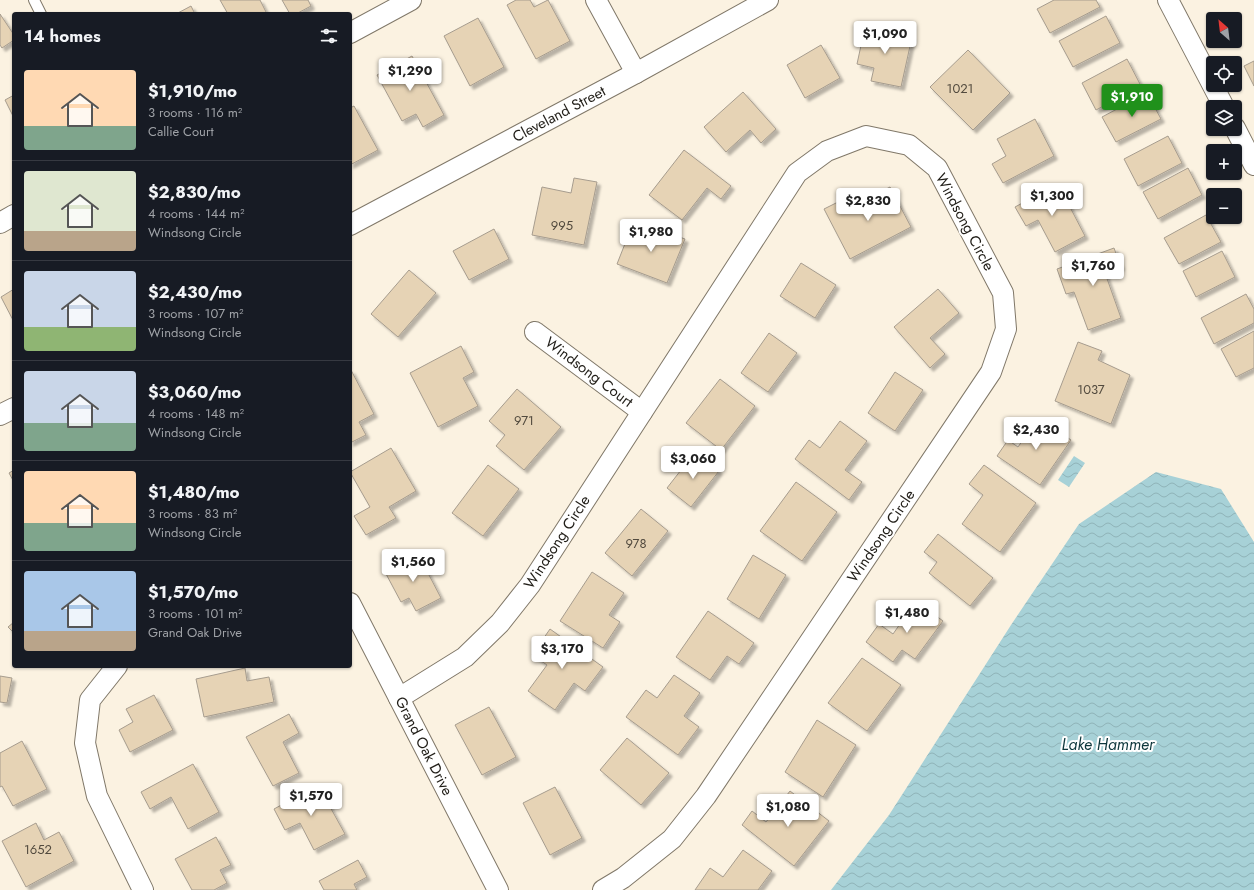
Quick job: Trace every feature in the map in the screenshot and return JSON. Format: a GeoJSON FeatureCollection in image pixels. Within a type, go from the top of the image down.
{"type":"FeatureCollection","features":[{"type":"Feature","properties":{"kind":"street"},"geometry":{"type":"LineString","coordinates":[[352,32],[411,0]]}},
{"type":"Feature","properties":{"kind":"street"},"geometry":{"type":"LineString","coordinates":[[596,0],[636,73]]}},
{"type":"Feature","properties":{"kind":"street","name":"Cleveland Street"},"geometry":{"type":"LineString","coordinates":[[352,224],[636,73],[768,0]]}},
{"type":"Feature","properties":{"kind":"street"},"geometry":{"type":"LineString","coordinates":[[1168,0],[1220,100]]}},
{"type":"Feature","properties":{"kind":"street","name":"Windsong Circle"},"geometry":{"type":"LineString","coordinates":[[399,698],[465,657],[500,623],[530,585],[797,173],[827,151],[866,136],[909,145],[937,168],[1003,293],[1006,329],[991,372],[706,796],[672,839],[623,878],[603,890]]}},
{"type":"Feature","properties":{"kind":"street"},"geometry":{"type":"LineString","coordinates":[[1239,136],[1254,165]]}},
{"type":"Feature","properties":{"kind":"street"},"geometry":{"type":"LineString","coordinates":[[0,222],[12,216]]}},
{"type":"Feature","properties":{"kind":"street","name":"Windsong Court"},"geometry":{"type":"LineString","coordinates":[[535,332],[642,412]]}},
{"type":"Feature","properties":{"kind":"street"},"geometry":{"type":"LineString","coordinates":[[0,415],[12,409]]}},
{"type":"Feature","properties":{"kind":"street","name":"Grand Oak Drive"},"geometry":{"type":"LineString","coordinates":[[352,607],[498,890]]}},
{"type":"Feature","properties":{"kind":"street"},"geometry":{"type":"LineString","coordinates":[[115,668],[90,700],[85,743],[97,796],[143,890]]}},
{"type":"Feature","properties":{"kind":"lane"},"geometry":{"type":"LineString","coordinates":[[34,0],[40,12]]}},
{"type":"Feature","properties":{"kind":"water"},"geometry":{"type":"Polygon","coordinates":[[[1074,456],[1085,463],[1069,487],[1058,480],[1074,456]]]}},
{"type":"Feature","properties":{"kind":"water","name":"Lake Hammer"},"geometry":{"type":"Polygon","coordinates":[[[1156,472],[1221,489],[1254,542],[1254,890],[831,890],[889,815],[1011,625],[1079,524],[1156,472]]]}},
{"type":"Feature","properties":{"kind":"building"},"geometry":{"type":"Polygon","coordinates":[[[220,0],[260,0],[266,12],[227,12],[220,0]]]}},
{"type":"Feature","properties":{"kind":"building"},"geometry":{"type":"Polygon","coordinates":[[[282,0],[308,0],[311,6],[300,12],[289,12],[282,0]]]}},
{"type":"Feature","properties":{"kind":"building"},"geometry":{"type":"Polygon","coordinates":[[[516,0],[530,0],[534,7],[548,0],[570,41],[536,59],[507,5],[516,0]]]}},
{"type":"Feature","properties":{"kind":"building"},"geometry":{"type":"Polygon","coordinates":[[[1054,0],[1096,0],[1100,7],[1050,33],[1037,9],[1054,0]]]}},
{"type":"Feature","properties":{"kind":"building"},"geometry":{"type":"Polygon","coordinates":[[[191,6],[194,12],[180,12],[191,6]]]}},
{"type":"Feature","properties":{"kind":"building"},"geometry":{"type":"Polygon","coordinates":[[[0,14],[12,32],[12,41],[2,48],[0,45],[0,14]]]}},
{"type":"Feature","properties":{"kind":"building"},"geometry":{"type":"Polygon","coordinates":[[[1106,16],[1120,43],[1073,67],[1059,41],[1106,16]]]}},
{"type":"Feature","properties":{"kind":"building"},"geometry":{"type":"Polygon","coordinates":[[[478,18],[504,67],[470,86],[444,36],[478,18]]]}},
{"type":"Feature","properties":{"kind":"building"},"geometry":{"type":"Polygon","coordinates":[[[865,27],[912,37],[901,87],[871,81],[874,68],[857,64],[865,27]]]}},
{"type":"Feature","properties":{"kind":"building"},"geometry":{"type":"Polygon","coordinates":[[[821,45],[840,78],[805,98],[787,65],[821,45]]]}},
{"type":"Feature","properties":{"kind":"building"},"geometry":{"type":"Polygon","coordinates":[[[968,50],[1010,93],[973,130],[930,87],[968,50]]]}},
{"type":"Feature","properties":{"kind":"building"},"geometry":{"type":"Polygon","coordinates":[[[412,56],[444,115],[423,127],[416,114],[402,121],[377,75],[412,56]]]}},
{"type":"Feature","properties":{"kind":"building"},"geometry":{"type":"Polygon","coordinates":[[[1127,59],[1141,86],[1096,110],[1082,83],[1127,59]]]}},
{"type":"Feature","properties":{"kind":"building"},"geometry":{"type":"Polygon","coordinates":[[[1254,61],[1254,86],[1244,66],[1254,61]]]}},
{"type":"Feature","properties":{"kind":"building"},"geometry":{"type":"Polygon","coordinates":[[[743,92],[776,129],[761,143],[750,130],[726,152],[704,127],[743,92]]]}},
{"type":"Feature","properties":{"kind":"building"},"geometry":{"type":"Polygon","coordinates":[[[1147,93],[1161,119],[1116,142],[1102,117],[1147,93]]]}},
{"type":"Feature","properties":{"kind":"building"},"geometry":{"type":"Polygon","coordinates":[[[12,96],[12,114],[5,100],[12,96]]]}},
{"type":"Feature","properties":{"kind":"building"},"geometry":{"type":"Polygon","coordinates":[[[354,106],[378,150],[352,164],[352,107],[354,106]]]}},
{"type":"Feature","properties":{"kind":"building"},"geometry":{"type":"Polygon","coordinates":[[[1035,119],[1054,156],[1003,183],[992,164],[1006,156],[997,139],[1035,119]]]}},
{"type":"Feature","properties":{"kind":"building"},"geometry":{"type":"Polygon","coordinates":[[[1168,136],[1182,163],[1138,186],[1124,159],[1168,136]]]}},
{"type":"Feature","properties":{"kind":"building"},"geometry":{"type":"Polygon","coordinates":[[[684,150],[731,186],[721,199],[707,188],[682,220],[649,195],[684,150]]]}},
{"type":"Feature","properties":{"kind":"building"},"geometry":{"type":"Polygon","coordinates":[[[1188,168],[1202,195],[1158,219],[1143,192],[1188,168]]]}},
{"type":"Feature","properties":{"kind":"building"},"geometry":{"type":"Polygon","coordinates":[[[574,178],[597,182],[584,245],[532,235],[542,187],[571,193],[574,178]]]}},
{"type":"Feature","properties":{"kind":"building"},"geometry":{"type":"Polygon","coordinates":[[[1058,184],[1085,236],[1055,252],[1038,220],[1026,226],[1015,207],[1058,184]]]}},
{"type":"Feature","properties":{"kind":"building"},"geometry":{"type":"Polygon","coordinates":[[[890,187],[911,227],[850,259],[824,209],[844,199],[850,208],[890,187]]]}},
{"type":"Feature","properties":{"kind":"building"},"geometry":{"type":"Polygon","coordinates":[[[1206,215],[1206,224],[1211,224],[1221,242],[1179,264],[1164,238],[1206,215]]]}},
{"type":"Feature","properties":{"kind":"building"},"geometry":{"type":"Polygon","coordinates":[[[632,226],[653,234],[655,228],[685,239],[667,283],[617,264],[632,226]]]}},
{"type":"Feature","properties":{"kind":"building"},"geometry":{"type":"Polygon","coordinates":[[[494,229],[509,259],[469,280],[453,251],[494,229]]]}},
{"type":"Feature","properties":{"kind":"building"},"geometry":{"type":"Polygon","coordinates":[[[1114,248],[1121,267],[1105,273],[1121,318],[1088,330],[1074,292],[1066,294],[1057,269],[1114,248]]]}},
{"type":"Feature","properties":{"kind":"building"},"geometry":{"type":"Polygon","coordinates":[[[1222,251],[1235,277],[1196,297],[1183,271],[1222,251]]]}},
{"type":"Feature","properties":{"kind":"building"},"geometry":{"type":"Polygon","coordinates":[[[801,263],[836,285],[815,318],[780,296],[801,263]]]}},
{"type":"Feature","properties":{"kind":"building"},"geometry":{"type":"Polygon","coordinates":[[[409,270],[436,293],[398,337],[371,314],[409,270]]]}},
{"type":"Feature","properties":{"kind":"building"},"geometry":{"type":"Polygon","coordinates":[[[938,289],[959,313],[930,338],[945,354],[930,368],[894,327],[938,289]]]}},
{"type":"Feature","properties":{"kind":"building"},"geometry":{"type":"Polygon","coordinates":[[[12,290],[12,318],[1,297],[12,290]]]}},
{"type":"Feature","properties":{"kind":"building"},"geometry":{"type":"Polygon","coordinates":[[[1246,294],[1254,309],[1254,323],[1214,344],[1201,318],[1246,294]]]}},
{"type":"Feature","properties":{"kind":"building"},"geometry":{"type":"Polygon","coordinates":[[[1254,331],[1254,368],[1236,377],[1221,349],[1254,331]]]}},
{"type":"Feature","properties":{"kind":"building"},"geometry":{"type":"Polygon","coordinates":[[[769,333],[797,353],[768,392],[741,373],[769,333]]]}},
{"type":"Feature","properties":{"kind":"building"},"geometry":{"type":"Polygon","coordinates":[[[1078,342],[1102,351],[1098,360],[1130,375],[1111,424],[1055,401],[1078,342]]]}},
{"type":"Feature","properties":{"kind":"building"},"geometry":{"type":"Polygon","coordinates":[[[461,346],[474,372],[463,378],[478,406],[438,427],[410,373],[461,346]]]}},
{"type":"Feature","properties":{"kind":"building"},"geometry":{"type":"Polygon","coordinates":[[[352,372],[374,414],[359,422],[366,435],[352,442],[352,372]]]}},
{"type":"Feature","properties":{"kind":"building"},"geometry":{"type":"Polygon","coordinates":[[[895,372],[923,390],[895,431],[868,413],[895,372]]]}},
{"type":"Feature","properties":{"kind":"building"},"geometry":{"type":"Polygon","coordinates":[[[720,379],[755,406],[721,450],[686,423],[720,379]]]}},
{"type":"Feature","properties":{"kind":"building"},"geometry":{"type":"Polygon","coordinates":[[[517,389],[561,427],[524,470],[496,446],[505,435],[489,421],[517,389]]]}},
{"type":"Feature","properties":{"kind":"building"},"geometry":{"type":"Polygon","coordinates":[[[1038,418],[1071,440],[1040,485],[997,456],[1008,440],[1018,447],[1038,418]]]}},
{"type":"Feature","properties":{"kind":"building"},"geometry":{"type":"Polygon","coordinates":[[[840,421],[867,441],[845,470],[862,482],[849,500],[795,459],[809,440],[820,448],[840,421]]]}},
{"type":"Feature","properties":{"kind":"building"},"geometry":{"type":"Polygon","coordinates":[[[391,448],[416,491],[389,507],[396,518],[366,535],[354,516],[370,507],[352,476],[352,471],[391,448]]]}},
{"type":"Feature","properties":{"kind":"building"},"geometry":{"type":"Polygon","coordinates":[[[695,452],[719,471],[691,507],[667,488],[695,452]]]}},
{"type":"Feature","properties":{"kind":"building"},"geometry":{"type":"Polygon","coordinates":[[[488,465],[519,489],[483,536],[452,513],[488,465]]]}},
{"type":"Feature","properties":{"kind":"building"},"geometry":{"type":"Polygon","coordinates":[[[984,465],[1036,503],[1000,552],[962,524],[983,495],[969,484],[984,465]]]}},
{"type":"Feature","properties":{"kind":"building"},"geometry":{"type":"Polygon","coordinates":[[[12,471],[12,478],[9,473],[12,471]]]}},
{"type":"Feature","properties":{"kind":"building"},"geometry":{"type":"Polygon","coordinates":[[[796,482],[837,512],[802,561],[760,531],[796,482]]]}},
{"type":"Feature","properties":{"kind":"building"},"geometry":{"type":"Polygon","coordinates":[[[641,509],[668,531],[632,576],[605,553],[641,509]]]}},
{"type":"Feature","properties":{"kind":"building"},"geometry":{"type":"Polygon","coordinates":[[[938,534],[993,578],[970,606],[929,573],[937,562],[924,552],[938,534]]]}},
{"type":"Feature","properties":{"kind":"building"},"geometry":{"type":"Polygon","coordinates":[[[418,554],[441,598],[416,611],[409,598],[401,602],[385,572],[418,554]]]}},
{"type":"Feature","properties":{"kind":"building"},"geometry":{"type":"Polygon","coordinates":[[[753,555],[786,575],[759,619],[727,599],[753,555]]]}},
{"type":"Feature","properties":{"kind":"building"},"geometry":{"type":"Polygon","coordinates":[[[592,572],[624,593],[609,615],[620,622],[603,648],[560,621],[592,572]]]}},
{"type":"Feature","properties":{"kind":"building"},"geometry":{"type":"Polygon","coordinates":[[[916,601],[943,621],[915,659],[902,650],[893,662],[866,642],[879,624],[893,634],[916,601]]]}},
{"type":"Feature","properties":{"kind":"building"},"geometry":{"type":"Polygon","coordinates":[[[708,611],[754,643],[739,664],[727,656],[710,680],[676,657],[708,611]]]}},
{"type":"Feature","properties":{"kind":"building"},"geometry":{"type":"Polygon","coordinates":[[[12,624],[12,631],[8,627],[12,624]]]}},
{"type":"Feature","properties":{"kind":"building"},"geometry":{"type":"Polygon","coordinates":[[[550,629],[603,667],[585,691],[574,683],[555,710],[528,691],[547,665],[532,655],[550,629]]]}},
{"type":"Feature","properties":{"kind":"building"},"geometry":{"type":"Polygon","coordinates":[[[862,658],[901,685],[867,731],[828,703],[862,658]]]}},
{"type":"Feature","properties":{"kind":"building"},"geometry":{"type":"Polygon","coordinates":[[[245,668],[247,681],[269,677],[274,702],[204,717],[196,679],[245,668]]]}},
{"type":"Feature","properties":{"kind":"building"},"geometry":{"type":"Polygon","coordinates":[[[674,675],[700,693],[684,716],[699,727],[678,755],[626,717],[646,690],[657,698],[674,675]]]}},
{"type":"Feature","properties":{"kind":"building"},"geometry":{"type":"Polygon","coordinates":[[[0,676],[12,678],[7,703],[0,702],[0,676]]]}},
{"type":"Feature","properties":{"kind":"building"},"geometry":{"type":"Polygon","coordinates":[[[154,695],[173,730],[130,752],[119,730],[133,722],[126,709],[154,695]]]}},
{"type":"Feature","properties":{"kind":"building"},"geometry":{"type":"Polygon","coordinates":[[[489,707],[516,757],[482,775],[455,725],[489,707]]]}},
{"type":"Feature","properties":{"kind":"building"},"geometry":{"type":"Polygon","coordinates":[[[289,714],[299,733],[283,742],[299,773],[273,786],[246,737],[289,714]]]}},
{"type":"Feature","properties":{"kind":"building"},"geometry":{"type":"Polygon","coordinates":[[[817,720],[856,745],[823,797],[785,772],[817,720]]]}},
{"type":"Feature","properties":{"kind":"building"},"geometry":{"type":"Polygon","coordinates":[[[627,738],[669,773],[641,805],[600,770],[627,738]]]}},
{"type":"Feature","properties":{"kind":"building"},"geometry":{"type":"Polygon","coordinates":[[[22,741],[47,789],[13,806],[2,786],[0,787],[0,753],[22,741]]]}},
{"type":"Feature","properties":{"kind":"building"},"geometry":{"type":"Polygon","coordinates":[[[193,764],[219,812],[188,829],[171,797],[150,809],[141,792],[193,764]]]}},
{"type":"Feature","properties":{"kind":"building"},"geometry":{"type":"Polygon","coordinates":[[[318,785],[345,834],[314,850],[300,823],[285,830],[274,809],[318,785]]]}},
{"type":"Feature","properties":{"kind":"building"},"geometry":{"type":"Polygon","coordinates":[[[555,787],[582,838],[550,855],[523,803],[555,787]]]}},
{"type":"Feature","properties":{"kind":"building"},"geometry":{"type":"Polygon","coordinates":[[[790,791],[829,821],[794,866],[742,825],[752,811],[766,822],[790,791]]]}},
{"type":"Feature","properties":{"kind":"building"},"geometry":{"type":"Polygon","coordinates":[[[36,823],[44,840],[59,832],[74,861],[26,887],[2,841],[36,823]]]}},
{"type":"Feature","properties":{"kind":"building"},"geometry":{"type":"Polygon","coordinates":[[[216,837],[231,865],[220,870],[227,883],[214,890],[192,890],[175,859],[216,837]]]}},
{"type":"Feature","properties":{"kind":"building"},"geometry":{"type":"Polygon","coordinates":[[[743,850],[772,871],[758,890],[695,890],[710,868],[723,877],[743,850]]]}},
{"type":"Feature","properties":{"kind":"building"},"geometry":{"type":"Polygon","coordinates":[[[358,860],[367,877],[354,884],[357,890],[324,890],[319,881],[358,860]]]}}]}
